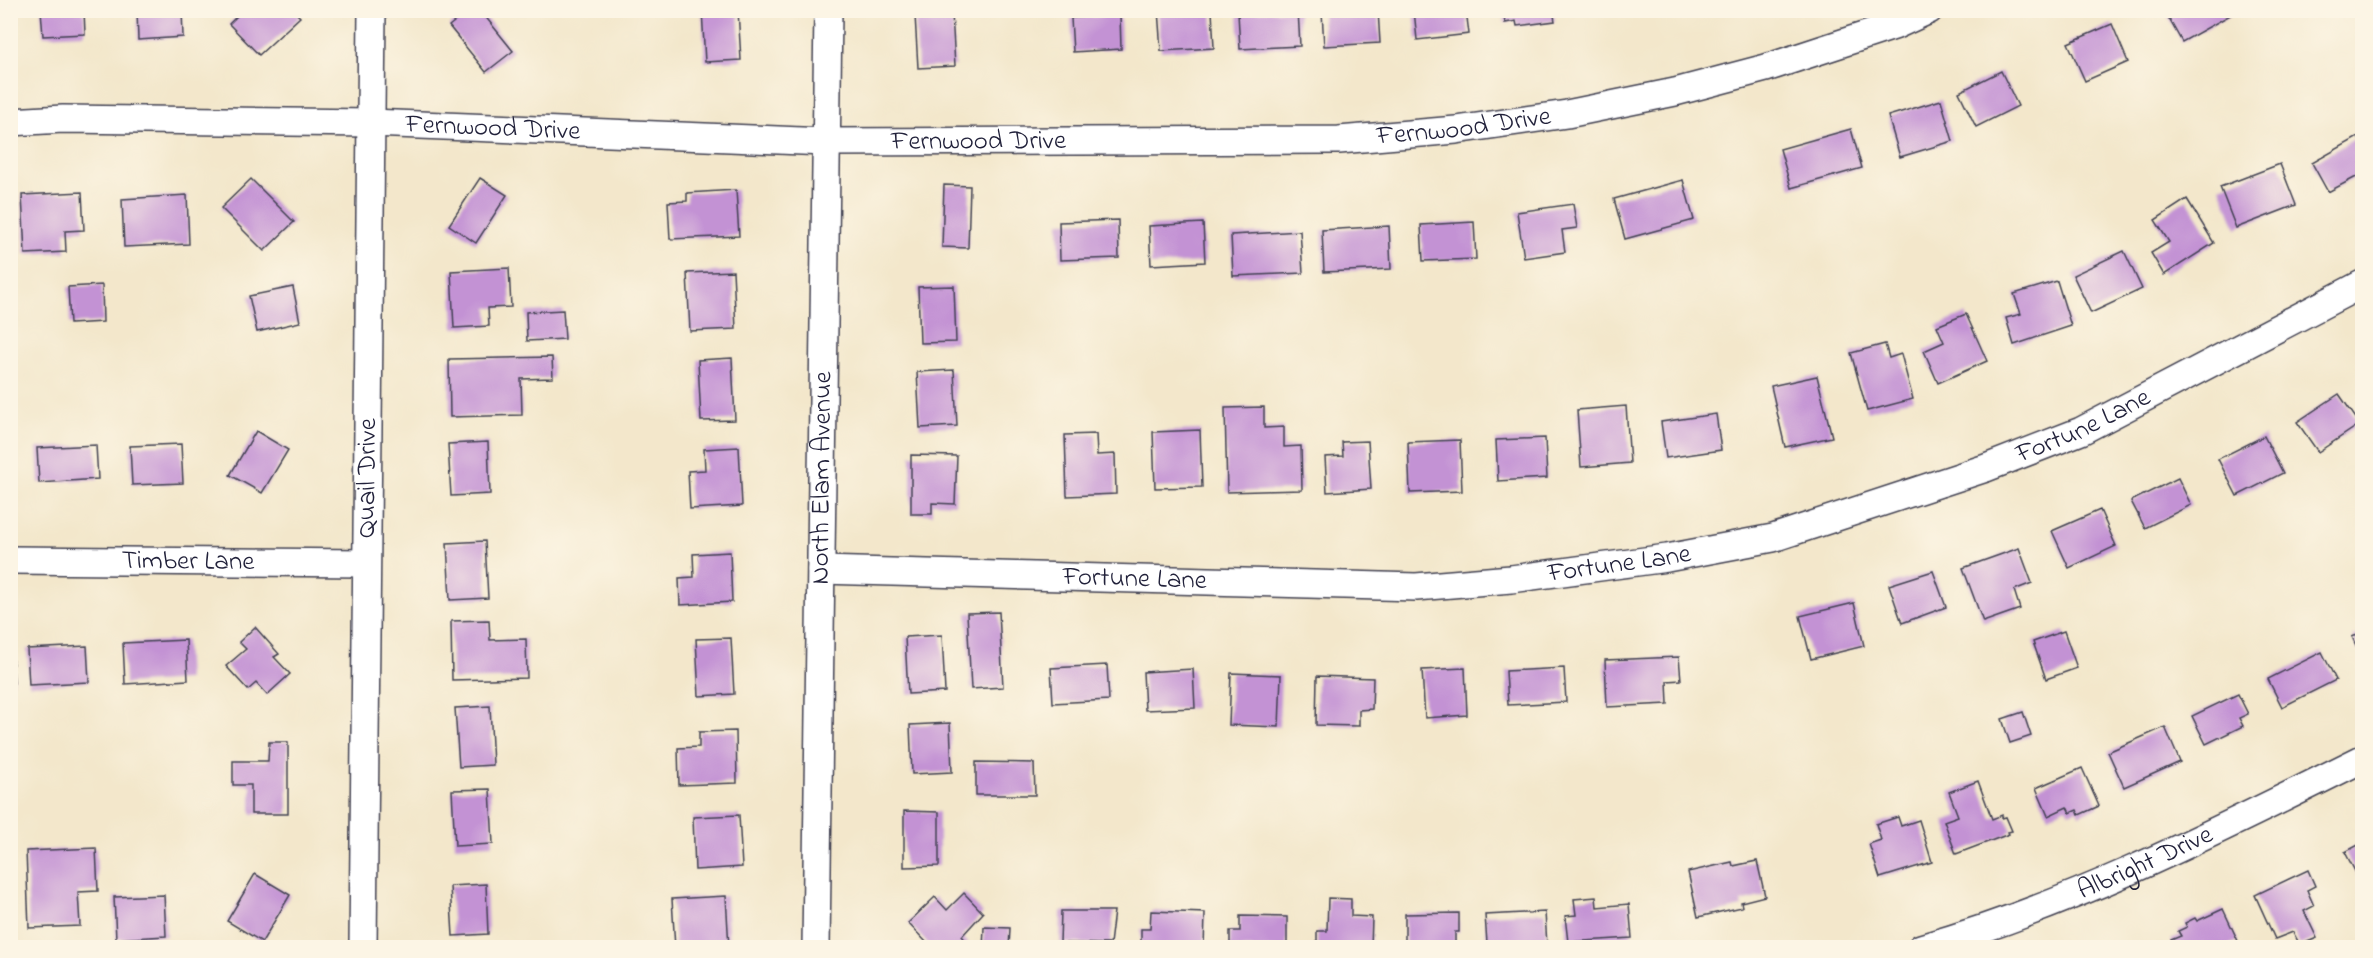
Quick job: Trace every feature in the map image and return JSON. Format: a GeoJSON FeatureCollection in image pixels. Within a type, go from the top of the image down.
{"type":"FeatureCollection","features":[{"type":"Feature","properties":{"kind":"street","name":"Quail Drive"},"geometry":{"type":"LineString","coordinates":[[363,948],[372,10]]}},
{"type":"Feature","properties":{"kind":"street","name":"North Elam Avenue"},"geometry":{"type":"LineString","coordinates":[[816,948],[828,10]]}},
{"type":"Feature","properties":{"kind":"street","name":"Fernwood Drive"},"geometry":{"type":"LineString","coordinates":[[10,122],[63,119],[371,123],[825,142],[1339,140],[1456,130],[1567,114],[1675,92],[1766,68],[1894,26],[1929,10]]}},
{"type":"Feature","properties":{"kind":"street","name":"Fortune Lane"},"geometry":{"type":"LineString","coordinates":[[821,570],[1416,587],[1511,579],[1678,556],[1773,538],[1986,468],[2081,431],[2362,284]]}},
{"type":"Feature","properties":{"kind":"street","name":"Timber Lane"},"geometry":{"type":"LineString","coordinates":[[10,560],[366,563]]}},
{"type":"Feature","properties":{"kind":"street","name":"Albright Drive"},"geometry":{"type":"LineString","coordinates":[[1921,948],[2008,920],[2090,888],[2213,832],[2362,759]]}},
{"type":"Feature","properties":{"kind":"building"},"geometry":{"type":"Polygon","coordinates":[[[10,10],[14,10],[16,34],[10,35],[10,10]]]}},
{"type":"Feature","properties":{"kind":"building"},"geometry":{"type":"Polygon","coordinates":[[[41,10],[84,10],[85,34],[43,36],[41,10]]]}},
{"type":"Feature","properties":{"kind":"building"},"geometry":{"type":"Polygon","coordinates":[[[137,10],[182,10],[183,37],[138,40],[137,10]]]}},
{"type":"Feature","properties":{"kind":"building"},"geometry":{"type":"Polygon","coordinates":[[[243,10],[293,10],[300,17],[259,55],[229,24],[243,10]]]}},
{"type":"Feature","properties":{"kind":"building"},"geometry":{"type":"Polygon","coordinates":[[[469,10],[480,10],[513,51],[486,72],[449,26],[469,10]]]}},
{"type":"Feature","properties":{"kind":"building"},"geometry":{"type":"Polygon","coordinates":[[[702,10],[738,10],[741,60],[705,62],[702,10]]]}},
{"type":"Feature","properties":{"kind":"building"},"geometry":{"type":"Polygon","coordinates":[[[1158,10],[1212,11],[1214,48],[1161,51],[1158,10]]]}},
{"type":"Feature","properties":{"kind":"building"},"geometry":{"type":"Polygon","coordinates":[[[1298,10],[1300,46],[1240,49],[1238,13],[1298,10]]]}},
{"type":"Feature","properties":{"kind":"building"},"geometry":{"type":"Polygon","coordinates":[[[1378,10],[1380,43],[1324,46],[1322,12],[1378,10]]]}},
{"type":"Feature","properties":{"kind":"building"},"geometry":{"type":"Polygon","coordinates":[[[1414,10],[1466,10],[1469,34],[1417,40],[1414,10]]]}},
{"type":"Feature","properties":{"kind":"building"},"geometry":{"type":"Polygon","coordinates":[[[1503,10],[1553,10],[1555,21],[1517,26],[1516,21],[1505,23],[1503,10]]]}},
{"type":"Feature","properties":{"kind":"building"},"geometry":{"type":"Polygon","coordinates":[[[2164,10],[2232,10],[2234,13],[2182,42],[2164,10]]]}},
{"type":"Feature","properties":{"kind":"building"},"geometry":{"type":"Polygon","coordinates":[[[952,13],[955,66],[918,68],[915,15],[952,13]]]}},
{"type":"Feature","properties":{"kind":"building"},"geometry":{"type":"Polygon","coordinates":[[[1120,15],[1121,49],[1073,52],[1071,18],[1120,15]]]}},
{"type":"Feature","properties":{"kind":"building"},"geometry":{"type":"Polygon","coordinates":[[[2112,24],[2128,62],[2085,81],[2068,43],[2112,24]]]}},
{"type":"Feature","properties":{"kind":"building"},"geometry":{"type":"Polygon","coordinates":[[[2001,71],[2018,106],[1976,127],[1959,92],[2001,71]]]}},
{"type":"Feature","properties":{"kind":"building"},"geometry":{"type":"Polygon","coordinates":[[[1941,100],[1953,141],[1900,157],[1888,116],[1941,100]]]}},
{"type":"Feature","properties":{"kind":"building"},"geometry":{"type":"Polygon","coordinates":[[[1851,129],[1862,168],[1791,188],[1780,149],[1851,129]]]}},
{"type":"Feature","properties":{"kind":"building"},"geometry":{"type":"Polygon","coordinates":[[[2358,137],[2362,145],[2362,174],[2328,192],[2312,163],[2358,137]]]}},
{"type":"Feature","properties":{"kind":"building"},"geometry":{"type":"Polygon","coordinates":[[[2280,164],[2296,205],[2236,228],[2220,187],[2280,164]]]}},
{"type":"Feature","properties":{"kind":"building"},"geometry":{"type":"Polygon","coordinates":[[[480,178],[507,195],[476,243],[449,225],[480,178]]]}},
{"type":"Feature","properties":{"kind":"building"},"geometry":{"type":"Polygon","coordinates":[[[251,179],[294,222],[264,251],[221,208],[251,179]]]}},
{"type":"Feature","properties":{"kind":"building"},"geometry":{"type":"Polygon","coordinates":[[[1683,180],[1694,220],[1625,239],[1614,199],[1683,180]]]}},
{"type":"Feature","properties":{"kind":"building"},"geometry":{"type":"Polygon","coordinates":[[[944,185],[970,186],[968,248],[942,247],[944,185]]]}},
{"type":"Feature","properties":{"kind":"building"},"geometry":{"type":"Polygon","coordinates":[[[736,190],[739,236],[670,239],[668,202],[687,201],[687,193],[736,190]]]}},
{"type":"Feature","properties":{"kind":"building"},"geometry":{"type":"Polygon","coordinates":[[[82,192],[84,230],[65,231],[66,252],[25,254],[22,195],[82,192]]]}},
{"type":"Feature","properties":{"kind":"building"},"geometry":{"type":"Polygon","coordinates":[[[187,195],[189,244],[124,247],[122,199],[187,195]]]}},
{"type":"Feature","properties":{"kind":"building"},"geometry":{"type":"Polygon","coordinates":[[[2187,199],[2214,243],[2164,275],[2151,253],[2169,242],[2155,220],[2187,199]]]}},
{"type":"Feature","properties":{"kind":"building"},"geometry":{"type":"Polygon","coordinates":[[[1573,204],[1577,228],[1562,230],[1565,252],[1524,258],[1517,212],[1573,204]]]}},
{"type":"Feature","properties":{"kind":"building"},"geometry":{"type":"Polygon","coordinates":[[[1118,220],[1119,258],[1060,260],[1059,222],[1118,220]]]}},
{"type":"Feature","properties":{"kind":"building"},"geometry":{"type":"Polygon","coordinates":[[[1474,222],[1476,259],[1423,261],[1421,225],[1474,222]]]}},
{"type":"Feature","properties":{"kind":"building"},"geometry":{"type":"Polygon","coordinates":[[[1203,223],[1205,262],[1151,265],[1149,226],[1203,223]]]}},
{"type":"Feature","properties":{"kind":"building"},"geometry":{"type":"Polygon","coordinates":[[[1389,226],[1391,269],[1324,272],[1322,230],[1389,226]]]}},
{"type":"Feature","properties":{"kind":"building"},"geometry":{"type":"Polygon","coordinates":[[[1300,231],[1303,273],[1233,276],[1231,235],[1300,231]]]}},
{"type":"Feature","properties":{"kind":"building"},"geometry":{"type":"Polygon","coordinates":[[[2124,251],[2142,289],[2091,313],[2073,275],[2124,251]]]}},
{"type":"Feature","properties":{"kind":"building"},"geometry":{"type":"Polygon","coordinates":[[[509,268],[511,307],[488,308],[489,326],[454,328],[451,271],[509,268]]]}},
{"type":"Feature","properties":{"kind":"building"},"geometry":{"type":"Polygon","coordinates":[[[733,271],[736,329],[690,331],[687,273],[733,271]]]}},
{"type":"Feature","properties":{"kind":"building"},"geometry":{"type":"Polygon","coordinates":[[[2057,281],[2071,326],[2014,345],[2006,318],[2021,314],[2014,294],[2057,281]]]}},
{"type":"Feature","properties":{"kind":"building"},"geometry":{"type":"Polygon","coordinates":[[[102,285],[103,322],[70,324],[68,287],[102,285]]]}},
{"type":"Feature","properties":{"kind":"building"},"geometry":{"type":"Polygon","coordinates":[[[954,286],[956,342],[920,343],[918,287],[954,286]]]}},
{"type":"Feature","properties":{"kind":"building"},"geometry":{"type":"Polygon","coordinates":[[[293,287],[300,322],[257,332],[249,296],[293,287]]]}},
{"type":"Feature","properties":{"kind":"building"},"geometry":{"type":"Polygon","coordinates":[[[563,310],[565,339],[527,341],[526,312],[563,310]]]}},
{"type":"Feature","properties":{"kind":"building"},"geometry":{"type":"Polygon","coordinates":[[[1966,314],[1987,361],[1938,383],[1924,351],[1944,342],[1937,326],[1966,314]]]}},
{"type":"Feature","properties":{"kind":"building"},"geometry":{"type":"Polygon","coordinates":[[[1885,344],[1889,358],[1901,354],[1913,399],[1867,411],[1851,353],[1885,344]]]}},
{"type":"Feature","properties":{"kind":"building"},"geometry":{"type":"Polygon","coordinates":[[[552,357],[553,378],[521,379],[522,415],[450,417],[449,359],[552,357]]]}},
{"type":"Feature","properties":{"kind":"building"},"geometry":{"type":"Polygon","coordinates":[[[732,358],[735,420],[701,421],[698,360],[732,358]]]}},
{"type":"Feature","properties":{"kind":"building"},"geometry":{"type":"Polygon","coordinates":[[[954,370],[957,426],[920,428],[917,372],[954,370]]]}},
{"type":"Feature","properties":{"kind":"building"},"geometry":{"type":"Polygon","coordinates":[[[1817,376],[1832,437],[1785,447],[1771,386],[1817,376]]]}},
{"type":"Feature","properties":{"kind":"building"},"geometry":{"type":"Polygon","coordinates":[[[2339,394],[2360,424],[2318,452],[2297,422],[2339,394]]]}},
{"type":"Feature","properties":{"kind":"building"},"geometry":{"type":"Polygon","coordinates":[[[1626,406],[1630,463],[1581,467],[1577,410],[1626,406]]]}},
{"type":"Feature","properties":{"kind":"building"},"geometry":{"type":"Polygon","coordinates":[[[1264,407],[1264,428],[1284,427],[1284,447],[1301,446],[1302,490],[1227,492],[1225,408],[1264,407]]]}},
{"type":"Feature","properties":{"kind":"building"},"geometry":{"type":"Polygon","coordinates":[[[1716,414],[1721,450],[1666,458],[1661,422],[1716,414]]]}},
{"type":"Feature","properties":{"kind":"building"},"geometry":{"type":"Polygon","coordinates":[[[1200,430],[1202,487],[1155,488],[1153,432],[1200,430]]]}},
{"type":"Feature","properties":{"kind":"building"},"geometry":{"type":"Polygon","coordinates":[[[256,431],[288,450],[262,493],[230,475],[256,431]]]}},
{"type":"Feature","properties":{"kind":"building"},"geometry":{"type":"Polygon","coordinates":[[[1096,434],[1097,455],[1115,454],[1116,494],[1067,496],[1065,435],[1096,434]]]}},
{"type":"Feature","properties":{"kind":"building"},"geometry":{"type":"Polygon","coordinates":[[[2264,436],[2283,473],[2237,496],[2218,459],[2264,436]]]}},
{"type":"Feature","properties":{"kind":"building"},"geometry":{"type":"Polygon","coordinates":[[[1545,438],[1547,478],[1498,481],[1496,440],[1545,438]]]}},
{"type":"Feature","properties":{"kind":"building"},"geometry":{"type":"Polygon","coordinates":[[[1460,440],[1462,491],[1410,493],[1408,442],[1460,440]]]}},
{"type":"Feature","properties":{"kind":"building"},"geometry":{"type":"Polygon","coordinates":[[[1368,441],[1371,489],[1327,492],[1325,457],[1343,456],[1342,442],[1368,441]]]}},
{"type":"Feature","properties":{"kind":"building"},"geometry":{"type":"Polygon","coordinates":[[[488,442],[490,494],[451,496],[448,444],[488,442]]]}},
{"type":"Feature","properties":{"kind":"building"},"geometry":{"type":"Polygon","coordinates":[[[181,444],[183,483],[132,485],[130,446],[181,444]]]}},
{"type":"Feature","properties":{"kind":"building"},"geometry":{"type":"Polygon","coordinates":[[[96,445],[98,479],[39,483],[37,448],[96,445]]]}},
{"type":"Feature","properties":{"kind":"building"},"geometry":{"type":"Polygon","coordinates":[[[739,447],[742,506],[690,509],[688,471],[705,470],[704,449],[739,447]]]}},
{"type":"Feature","properties":{"kind":"building"},"geometry":{"type":"Polygon","coordinates":[[[911,455],[957,456],[955,504],[932,503],[932,514],[911,514],[911,455]]]}},
{"type":"Feature","properties":{"kind":"building"},"geometry":{"type":"Polygon","coordinates":[[[2178,478],[2191,505],[2145,528],[2131,501],[2178,478]]]}},
{"type":"Feature","properties":{"kind":"building"},"geometry":{"type":"Polygon","coordinates":[[[2100,510],[2116,546],[2069,568],[2052,531],[2100,510]]]}},
{"type":"Feature","properties":{"kind":"building"},"geometry":{"type":"Polygon","coordinates":[[[485,541],[488,598],[450,600],[447,543],[485,541]]]}},
{"type":"Feature","properties":{"kind":"building"},"geometry":{"type":"Polygon","coordinates":[[[2019,548],[2032,583],[2014,590],[2020,609],[1983,622],[1963,568],[2019,548]]]}},
{"type":"Feature","properties":{"kind":"building"},"geometry":{"type":"Polygon","coordinates":[[[730,552],[732,602],[680,605],[679,578],[694,577],[693,554],[730,552]]]}},
{"type":"Feature","properties":{"kind":"building"},"geometry":{"type":"Polygon","coordinates":[[[1933,571],[1946,607],[1902,623],[1889,585],[1933,571]]]}},
{"type":"Feature","properties":{"kind":"building"},"geometry":{"type":"Polygon","coordinates":[[[1854,603],[1864,646],[1811,659],[1800,616],[1854,603]]]}},
{"type":"Feature","properties":{"kind":"building"},"geometry":{"type":"Polygon","coordinates":[[[999,612],[1003,687],[971,689],[967,613],[999,612]]]}},
{"type":"Feature","properties":{"kind":"building"},"geometry":{"type":"Polygon","coordinates":[[[489,620],[490,640],[526,639],[527,678],[452,680],[451,621],[489,620]]]}},
{"type":"Feature","properties":{"kind":"building"},"geometry":{"type":"Polygon","coordinates":[[[255,627],[279,654],[274,657],[290,674],[267,695],[256,683],[248,690],[226,666],[246,649],[239,642],[255,627]]]}},
{"type":"Feature","properties":{"kind":"building"},"geometry":{"type":"Polygon","coordinates":[[[2064,631],[2077,668],[2046,679],[2033,642],[2064,631]]]}},
{"type":"Feature","properties":{"kind":"building"},"geometry":{"type":"Polygon","coordinates":[[[2362,633],[2362,658],[2352,637],[2362,633]]]}},
{"type":"Feature","properties":{"kind":"building"},"geometry":{"type":"Polygon","coordinates":[[[942,635],[945,692],[908,694],[905,637],[942,635]]]}},
{"type":"Feature","properties":{"kind":"building"},"geometry":{"type":"Polygon","coordinates":[[[731,638],[734,694],[699,696],[696,639],[731,638]]]}},
{"type":"Feature","properties":{"kind":"building"},"geometry":{"type":"Polygon","coordinates":[[[186,640],[188,680],[125,684],[123,643],[186,640]]]}},
{"type":"Feature","properties":{"kind":"building"},"geometry":{"type":"Polygon","coordinates":[[[87,646],[89,682],[29,685],[27,649],[87,646]]]}},
{"type":"Feature","properties":{"kind":"building"},"geometry":{"type":"Polygon","coordinates":[[[10,652],[12,652],[14,683],[10,683],[10,652]]]}},
{"type":"Feature","properties":{"kind":"building"},"geometry":{"type":"Polygon","coordinates":[[[2322,652],[2336,680],[2282,707],[2268,679],[2322,652]]]}},
{"type":"Feature","properties":{"kind":"building"},"geometry":{"type":"Polygon","coordinates":[[[1679,657],[1681,680],[1667,681],[1668,704],[1607,707],[1605,660],[1679,657]]]}},
{"type":"Feature","properties":{"kind":"building"},"geometry":{"type":"Polygon","coordinates":[[[1107,665],[1109,700],[1053,703],[1051,668],[1107,665]]]}},
{"type":"Feature","properties":{"kind":"building"},"geometry":{"type":"Polygon","coordinates":[[[1465,668],[1467,715],[1425,718],[1422,670],[1465,668]]]}},
{"type":"Feature","properties":{"kind":"building"},"geometry":{"type":"Polygon","coordinates":[[[1564,668],[1566,702],[1508,705],[1506,671],[1564,668]]]}},
{"type":"Feature","properties":{"kind":"building"},"geometry":{"type":"Polygon","coordinates":[[[1193,669],[1195,708],[1145,710],[1143,672],[1193,669]]]}},
{"type":"Feature","properties":{"kind":"building"},"geometry":{"type":"Polygon","coordinates":[[[1231,673],[1281,675],[1279,727],[1229,725],[1231,673]]]}},
{"type":"Feature","properties":{"kind":"building"},"geometry":{"type":"Polygon","coordinates":[[[1317,676],[1373,678],[1372,709],[1359,710],[1359,726],[1316,725],[1317,676]]]}},
{"type":"Feature","properties":{"kind":"building"},"geometry":{"type":"Polygon","coordinates":[[[2238,694],[2248,714],[2239,718],[2243,726],[2206,744],[2192,716],[2238,694]]]}},
{"type":"Feature","properties":{"kind":"building"},"geometry":{"type":"Polygon","coordinates":[[[490,706],[493,765],[459,767],[455,708],[490,706]]]}},
{"type":"Feature","properties":{"kind":"building"},"geometry":{"type":"Polygon","coordinates":[[[2023,712],[2031,736],[2010,743],[2002,719],[2023,712]]]}},
{"type":"Feature","properties":{"kind":"building"},"geometry":{"type":"Polygon","coordinates":[[[950,723],[952,772],[912,774],[910,725],[950,723]]]}},
{"type":"Feature","properties":{"kind":"building"},"geometry":{"type":"Polygon","coordinates":[[[2165,727],[2180,762],[2124,787],[2108,752],[2165,727]]]}},
{"type":"Feature","properties":{"kind":"building"},"geometry":{"type":"Polygon","coordinates":[[[736,731],[737,783],[679,785],[678,748],[699,747],[699,732],[736,731]]]}},
{"type":"Feature","properties":{"kind":"building"},"geometry":{"type":"Polygon","coordinates":[[[269,742],[288,742],[288,814],[251,814],[251,785],[233,785],[233,761],[268,761],[269,742]]]}},
{"type":"Feature","properties":{"kind":"building"},"geometry":{"type":"Polygon","coordinates":[[[976,762],[1034,763],[1035,795],[976,795],[976,762]]]}},
{"type":"Feature","properties":{"kind":"building"},"geometry":{"type":"Polygon","coordinates":[[[2082,768],[2099,806],[2079,815],[2077,810],[2070,813],[2067,807],[2048,816],[2036,788],[2082,768]]]}},
{"type":"Feature","properties":{"kind":"building"},"geometry":{"type":"Polygon","coordinates":[[[1978,781],[1992,819],[2002,815],[2002,818],[2006,817],[2012,831],[1956,854],[1944,821],[1958,816],[1949,792],[1978,781]]]}},
{"type":"Feature","properties":{"kind":"building"},"geometry":{"type":"Polygon","coordinates":[[[490,789],[493,844],[455,846],[452,790],[490,789]]]}},
{"type":"Feature","properties":{"kind":"building"},"geometry":{"type":"Polygon","coordinates":[[[904,811],[939,812],[939,866],[904,867],[904,811]]]}},
{"type":"Feature","properties":{"kind":"building"},"geometry":{"type":"Polygon","coordinates":[[[739,815],[742,867],[695,870],[693,817],[739,815]]]}},
{"type":"Feature","properties":{"kind":"building"},"geometry":{"type":"Polygon","coordinates":[[[1898,817],[1901,826],[1919,820],[1932,862],[1880,878],[1869,844],[1881,840],[1876,824],[1898,817]]]}},
{"type":"Feature","properties":{"kind":"building"},"geometry":{"type":"Polygon","coordinates":[[[2362,843],[2362,877],[2359,879],[2345,852],[2362,843]]]}},
{"type":"Feature","properties":{"kind":"building"},"geometry":{"type":"Polygon","coordinates":[[[96,848],[98,891],[78,892],[80,926],[29,928],[26,851],[96,848]]]}},
{"type":"Feature","properties":{"kind":"building"},"geometry":{"type":"Polygon","coordinates":[[[1757,861],[1765,896],[1741,902],[1742,907],[1698,917],[1688,872],[1732,862],[1733,866],[1757,861]]]}},
{"type":"Feature","properties":{"kind":"building"},"geometry":{"type":"Polygon","coordinates":[[[2308,870],[2315,886],[2307,890],[2314,906],[2304,911],[2317,938],[2300,945],[2293,932],[2275,939],[2255,895],[2308,870]]]}},
{"type":"Feature","properties":{"kind":"building"},"geometry":{"type":"Polygon","coordinates":[[[255,874],[290,895],[262,942],[227,921],[255,874]]]}},
{"type":"Feature","properties":{"kind":"building"},"geometry":{"type":"Polygon","coordinates":[[[486,884],[488,934],[453,936],[450,886],[486,884]]]}},
{"type":"Feature","properties":{"kind":"building"},"geometry":{"type":"Polygon","coordinates":[[[964,893],[983,913],[962,936],[968,943],[964,948],[925,948],[928,944],[908,923],[935,897],[947,910],[964,893]]]}},
{"type":"Feature","properties":{"kind":"building"},"geometry":{"type":"Polygon","coordinates":[[[164,895],[166,936],[116,939],[114,897],[164,895]]]}},
{"type":"Feature","properties":{"kind":"building"},"geometry":{"type":"Polygon","coordinates":[[[726,896],[729,948],[675,948],[672,899],[726,896]]]}},
{"type":"Feature","properties":{"kind":"building"},"geometry":{"type":"Polygon","coordinates":[[[1596,897],[1597,907],[1629,904],[1632,938],[1568,942],[1565,916],[1576,915],[1574,899],[1596,897]]]}},
{"type":"Feature","properties":{"kind":"building"},"geometry":{"type":"Polygon","coordinates":[[[1328,898],[1351,899],[1351,916],[1372,917],[1371,948],[1317,948],[1317,931],[1327,931],[1328,898]]]}},
{"type":"Feature","properties":{"kind":"building"},"geometry":{"type":"Polygon","coordinates":[[[2223,909],[2238,941],[2223,948],[2175,948],[2171,940],[2181,936],[2178,931],[2187,927],[2185,923],[2195,918],[2197,921],[2223,909]]]}},
{"type":"Feature","properties":{"kind":"building"},"geometry":{"type":"Polygon","coordinates":[[[1061,911],[1114,911],[1110,944],[1060,943],[1061,911]]]}},
{"type":"Feature","properties":{"kind":"building"},"geometry":{"type":"Polygon","coordinates":[[[1151,911],[1205,913],[1204,948],[1141,947],[1141,929],[1150,929],[1151,911]]]}},
{"type":"Feature","properties":{"kind":"building"},"geometry":{"type":"Polygon","coordinates":[[[1545,912],[1547,946],[1497,948],[1497,942],[1487,943],[1485,915],[1545,912]]]}},
{"type":"Feature","properties":{"kind":"building"},"geometry":{"type":"Polygon","coordinates":[[[1459,913],[1459,932],[1455,932],[1455,948],[1405,947],[1405,914],[1459,913]]]}},
{"type":"Feature","properties":{"kind":"building"},"geometry":{"type":"Polygon","coordinates":[[[1240,916],[1287,917],[1287,948],[1230,948],[1230,931],[1240,931],[1240,916]]]}},
{"type":"Feature","properties":{"kind":"building"},"geometry":{"type":"Polygon","coordinates":[[[984,927],[1010,928],[1009,948],[983,948],[984,927]]]}}]}
